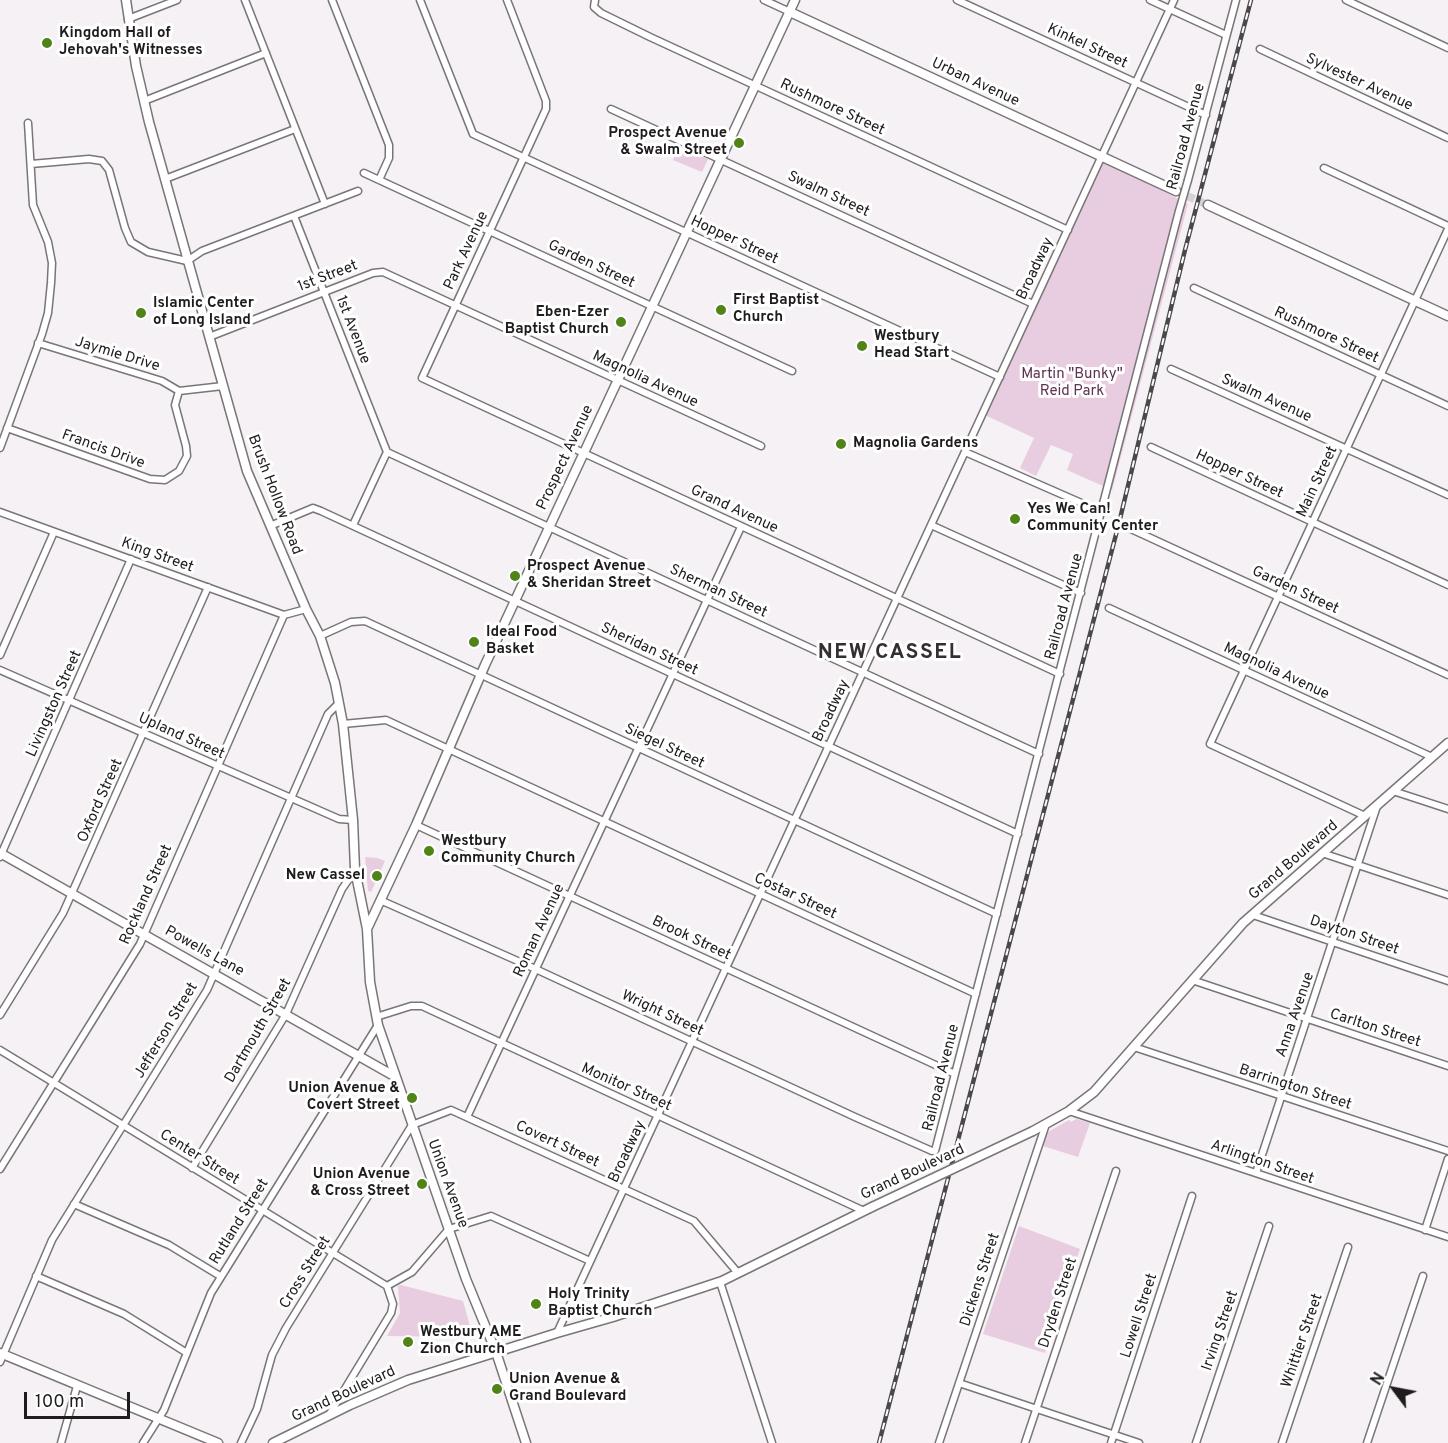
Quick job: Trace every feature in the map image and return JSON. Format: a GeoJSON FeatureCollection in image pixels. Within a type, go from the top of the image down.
{"type":"FeatureCollection","features":[{"type":"Feature","properties":{"kind":"street","name":"Brush Hollow Road"},"geometry":{"type":"LineString","coordinates":[[126,0],[144,101],[248,471],[306,609],[320,636],[335,683],[343,724],[353,820],[355,870],[367,929]]}},
{"type":"Feature","properties":{"kind":"street"},"geometry":{"type":"LineString","coordinates":[[128,19],[177,0]]}},
{"type":"Feature","properties":{"kind":"street"},"geometry":{"type":"LineString","coordinates":[[245,0],[325,204]]}},
{"type":"Feature","properties":{"kind":"street"},"geometry":{"type":"LineString","coordinates":[[332,0],[389,145],[389,158],[379,180]]}},
{"type":"Feature","properties":{"kind":"street","name":"Hopper Street"},"geometry":{"type":"LineString","coordinates":[[420,0],[473,134],[1000,377]]}},
{"type":"Feature","properties":{"kind":"street","name":"Park Avenue"},"geometry":{"type":"LineString","coordinates":[[432,355],[546,109],[546,101],[507,0]]}},
{"type":"Feature","properties":{"kind":"street","name":"Rushmore Street"},"geometry":{"type":"LineString","coordinates":[[595,0],[594,7],[601,13],[1068,230]]}},
{"type":"Feature","properties":{"kind":"street","name":"Urban Avenue"},"geometry":{"type":"LineString","coordinates":[[764,0],[1176,190]]}},
{"type":"Feature","properties":{"kind":"street","name":"Prospect Avenue"},"geometry":{"type":"LineString","coordinates":[[367,929],[416,825],[514,601],[795,0]]}},
{"type":"Feature","properties":{"kind":"street","name":"Kinkel Street"},"geometry":{"type":"LineString","coordinates":[[957,0],[1206,115]]}},
{"type":"Feature","properties":{"kind":"street"},"geometry":{"type":"LineString","coordinates":[[1150,0],[1226,35]]}},
{"type":"Feature","properties":{"kind":"street","name":"Broadway"},"geometry":{"type":"LineString","coordinates":[[557,1333],[1174,0]]}},
{"type":"Feature","properties":{"kind":"street","name":"Railroad Avenue"},"geometry":{"type":"LineString","coordinates":[[934,1150],[956,1074],[1179,211],[1236,0]]}},
{"type":"Feature","properties":{"kind":"street"},"geometry":{"type":"LineString","coordinates":[[1346,0],[1448,48]]}},
{"type":"Feature","properties":{"kind":"street","name":"Sylvester Avenue"},"geometry":{"type":"LineString","coordinates":[[1260,49],[1448,138]]}},
{"type":"Feature","properties":{"kind":"street"},"geometry":{"type":"LineString","coordinates":[[144,101],[266,53]]}},
{"type":"Feature","properties":{"kind":"street","name":"Swalm Street"},"geometry":{"type":"LineString","coordinates":[[611,109],[1034,304]]}},
{"type":"Feature","properties":{"kind":"street"},"geometry":{"type":"LineString","coordinates":[[0,448],[48,313],[51,263],[48,242],[33,205],[28,123]]}},
{"type":"Feature","properties":{"kind":"street"},"geometry":{"type":"LineString","coordinates":[[165,179],[295,129]]}},
{"type":"Feature","properties":{"kind":"street"},"geometry":{"type":"LineString","coordinates":[[30,164],[89,159],[102,161],[109,170],[131,242],[148,252],[188,261],[202,252],[358,191]]}},
{"type":"Feature","properties":{"kind":"street"},"geometry":{"type":"LineString","coordinates":[[1324,168],[1448,228]]}},
{"type":"Feature","properties":{"kind":"street","name":"Garden Street"},"geometry":{"type":"LineString","coordinates":[[364,173],[792,371]]}},
{"type":"Feature","properties":{"kind":"street"},"geometry":{"type":"LineString","coordinates":[[1208,205],[1448,316]]}},
{"type":"Feature","properties":{"kind":"street","name":"1st Avenue"},"geometry":{"type":"LineString","coordinates":[[294,216],[387,452]]}},
{"type":"Feature","properties":{"kind":"street","name":"Main Street"},"geometry":{"type":"LineString","coordinates":[[1365,816],[1210,744],[1448,228]]}},
{"type":"Feature","properties":{"kind":"street","name":"1st Street"},"geometry":{"type":"LineString","coordinates":[[209,337],[373,273],[383,272],[455,304]]}},
{"type":"Feature","properties":{"kind":"street","name":"Rushmore Street"},"geometry":{"type":"LineString","coordinates":[[1194,288],[1448,406]]}},
{"type":"Feature","properties":{"kind":"street","name":"Magnolia Avenue"},"geometry":{"type":"LineString","coordinates":[[455,304],[761,446]]}},
{"type":"Feature","properties":{"kind":"street","name":"Jaymie Drive"},"geometry":{"type":"LineString","coordinates":[[38,343],[162,381],[179,391]]}},
{"type":"Feature","properties":{"kind":"street","name":"Grand Avenue"},"geometry":{"type":"LineString","coordinates":[[432,355],[423,374],[422,378],[425,380],[1060,674]]}},
{"type":"Feature","properties":{"kind":"street","name":"Swalm Avenue"},"geometry":{"type":"LineString","coordinates":[[1171,369],[1448,495]]}},
{"type":"Feature","properties":{"kind":"street"},"geometry":{"type":"LineString","coordinates":[[179,391],[223,386]]}},
{"type":"Feature","properties":{"kind":"street","name":"Francis Drive"},"geometry":{"type":"LineString","coordinates":[[7,428],[150,479],[165,480],[179,471],[187,456],[175,405],[179,391]]}},
{"type":"Feature","properties":{"kind":"street","name":"Hopper Street"},"geometry":{"type":"LineString","coordinates":[[1151,447],[1448,585]]}},
{"type":"Feature","properties":{"kind":"street"},"geometry":{"type":"LineString","coordinates":[[353,525],[387,452]]}},
{"type":"Feature","properties":{"kind":"street","name":"Sherman Street"},"geometry":{"type":"LineString","coordinates":[[387,452],[1039,754]]}},
{"type":"Feature","properties":{"kind":"street"},"geometry":{"type":"LineString","coordinates":[[965,452],[1102,512]]}},
{"type":"Feature","properties":{"kind":"street","name":"Sheridan Street"},"geometry":{"type":"LineString","coordinates":[[270,526],[313,508],[1018,834]]}},
{"type":"Feature","properties":{"kind":"street","name":"King Street"},"geometry":{"type":"LineString","coordinates":[[0,512],[284,615]]}},
{"type":"Feature","properties":{"kind":"street"},"geometry":{"type":"LineString","coordinates":[[931,525],[1080,593]]}},
{"type":"Feature","properties":{"kind":"street","name":"Roman Avenue"},"geometry":{"type":"LineString","coordinates":[[468,1117],[741,527]]}},
{"type":"Feature","properties":{"kind":"street","name":"Garden Street"},"geometry":{"type":"LineString","coordinates":[[1131,529],[1448,675]]}},
{"type":"Feature","properties":{"kind":"street"},"geometry":{"type":"LineString","coordinates":[[0,655],[54,532]]}},
{"type":"Feature","properties":{"kind":"street","name":"Livingston Street"},"geometry":{"type":"LineString","coordinates":[[0,855],[131,559]]}},
{"type":"Feature","properties":{"kind":"street","name":"Oxford Street"},"geometry":{"type":"LineString","coordinates":[[0,1015],[63,914],[208,587]]}},
{"type":"Feature","properties":{"kind":"street","name":"Magnolia Avenue"},"geometry":{"type":"LineString","coordinates":[[1109,608],[1432,757]]}},
{"type":"Feature","properties":{"kind":"street"},"geometry":{"type":"LineString","coordinates":[[284,615],[306,609]]}},
{"type":"Feature","properties":{"kind":"street","name":"Rockland Street"},"geometry":{"type":"LineString","coordinates":[[0,1169],[140,944],[284,615]]}},
{"type":"Feature","properties":{"kind":"street","name":"Siegel Street"},"geometry":{"type":"LineString","coordinates":[[320,636],[351,622],[365,621],[997,914]]}},
{"type":"Feature","properties":{"kind":"street","name":"Upland Street"},"geometry":{"type":"LineString","coordinates":[[0,670],[339,819],[353,820]]}},
{"type":"Feature","properties":{"kind":"street","name":"Jefferson Street"},"geometry":{"type":"LineString","coordinates":[[1,1356],[52,1240],[207,990],[328,714],[338,704]]}},
{"type":"Feature","properties":{"kind":"street","name":"Costar Street"},"geometry":{"type":"LineString","coordinates":[[343,724],[386,720],[976,994]]}},
{"type":"Feature","properties":{"kind":"street","name":"Grand Boulevard"},"geometry":{"type":"LineString","coordinates":[[273,1443],[387,1388],[720,1282],[1033,1131],[1069,1111],[1094,1092],[1228,938],[1448,743]]}},
{"type":"Feature","properties":{"kind":"street"},"geometry":{"type":"LineString","coordinates":[[1394,791],[1448,809]]}},
{"type":"Feature","properties":{"kind":"street","name":"Anna Avenue"},"geometry":{"type":"LineString","coordinates":[[1256,1173],[1378,804]]}},
{"type":"Feature","properties":{"kind":"street","name":"Brook Street"},"geometry":{"type":"LineString","coordinates":[[416,825],[956,1074]]}},
{"type":"Feature","properties":{"kind":"street"},"geometry":{"type":"LineString","coordinates":[[1322,853],[1448,895]]}},
{"type":"Feature","properties":{"kind":"street","name":"Powells Lane"},"geometry":{"type":"LineString","coordinates":[[0,855],[394,1076]]}},
{"type":"Feature","properties":{"kind":"street","name":"Dartmouth Street"},"geometry":{"type":"LineString","coordinates":[[192,1168],[286,1014],[342,889],[355,870]]}},
{"type":"Feature","properties":{"kind":"street","name":"Wright Street"},"geometry":{"type":"LineString","coordinates":[[380,900],[536,969],[855,1117],[934,1150]]}},
{"type":"Feature","properties":{"kind":"street","name":"Dayton Street"},"geometry":{"type":"LineString","coordinates":[[1253,915],[1448,981]]}},
{"type":"Feature","properties":{"kind":"street","name":"Union Avenue"},"geometry":{"type":"LineString","coordinates":[[367,929],[370,982],[377,1021],[394,1076],[466,1279],[496,1352],[526,1443]]}},
{"type":"Feature","properties":{"kind":"street","name":"Carlton Street"},"geometry":{"type":"LineString","coordinates":[[1192,980],[1448,1066]]}},
{"type":"Feature","properties":{"kind":"street","name":"Monitor Street"},"geometry":{"type":"LineString","coordinates":[[377,1021],[411,1006],[422,1006],[868,1209]]}},
{"type":"Feature","properties":{"kind":"street","name":"Rutland Street"},"geometry":{"type":"LineString","coordinates":[[143,1443],[159,1418],[220,1276],[377,1021]]}},
{"type":"Feature","properties":{"kind":"street","name":"Barrington Street"},"geometry":{"type":"LineString","coordinates":[[1134,1047],[1448,1151]]}},
{"type":"Feature","properties":{"kind":"street","name":"Center Street"},"geometry":{"type":"LineString","coordinates":[[0,1050],[387,1286]]}},
{"type":"Feature","properties":{"kind":"street","name":"Covert Street"},"geometry":{"type":"LineString","coordinates":[[412,1125],[451,1110],[468,1117],[694,1221],[738,1273]]}},
{"type":"Feature","properties":{"kind":"street","name":"Arlington Street"},"geometry":{"type":"LineString","coordinates":[[1069,1111],[1448,1238]]}},
{"type":"Feature","properties":{"kind":"street","name":"Dickens Street"},"geometry":{"type":"LineString","coordinates":[[939,1443],[1046,1124]]}},
{"type":"Feature","properties":{"kind":"street","name":"Cross Street"},"geometry":{"type":"LineString","coordinates":[[241,1443],[257,1409],[272,1354],[412,1125]]}},
{"type":"Feature","properties":{"kind":"street"},"geometry":{"type":"LineString","coordinates":[[1425,1230],[1448,1159]]}},
{"type":"Feature","properties":{"kind":"street","name":"Dryden Street"},"geometry":{"type":"LineString","coordinates":[[1025,1443],[1116,1171]]}},
{"type":"Feature","properties":{"kind":"street","name":"Lowell Street"},"geometry":{"type":"LineString","coordinates":[[1111,1443],[1192,1196]]}},
{"type":"Feature","properties":{"kind":"street"},"geometry":{"type":"LineString","coordinates":[[74,1204],[169,1245],[220,1276]]}},
{"type":"Feature","properties":{"kind":"street"},"geometry":{"type":"LineString","coordinates":[[329,1416],[391,1313],[393,1304],[387,1286],[412,1272],[449,1229],[491,1216],[590,1261]]}},
{"type":"Feature","properties":{"kind":"street","name":"Irving Street"},"geometry":{"type":"LineString","coordinates":[[1196,1443],[1269,1226]]}},
{"type":"Feature","properties":{"kind":"street","name":"Whittier Street"},"geometry":{"type":"LineString","coordinates":[[1282,1443],[1348,1247]]}},
{"type":"Feature","properties":{"kind":"street"},"geometry":{"type":"LineString","coordinates":[[36,1276],[124,1314],[187,1353]]}},
{"type":"Feature","properties":{"kind":"street"},"geometry":{"type":"LineString","coordinates":[[1368,1443],[1423,1276]]}},
{"type":"Feature","properties":{"kind":"street"},"geometry":{"type":"LineString","coordinates":[[720,1282],[772,1443]]}},
{"type":"Feature","properties":{"kind":"street"},"geometry":{"type":"LineString","coordinates":[[1,1356],[218,1443]]}},
{"type":"Feature","properties":{"kind":"street"},"geometry":{"type":"LineString","coordinates":[[959,1383],[1139,1443]]}},
{"type":"Feature","properties":{"kind":"street"},"geometry":{"type":"LineString","coordinates":[[61,1443],[77,1386]]}},
{"type":"Feature","properties":{"kind":"green space"},"geometry":{"type":"Polygon","coordinates":[[[679,146],[708,159],[702,172],[673,160],[679,146]]]}},
{"type":"Feature","properties":{"kind":"green space","name":"Martin \"Bunky\" Reid Park"},"geometry":{"type":"Polygon","coordinates":[[[1104,161],[1188,204],[1112,490],[1067,470],[1073,454],[1051,445],[1036,476],[1020,468],[1034,438],[985,415],[1104,161]]]}},
{"type":"Feature","properties":{"kind":"green space"},"geometry":{"type":"Polygon","coordinates":[[[365,857],[385,861],[371,892],[368,891],[365,857]]]}},
{"type":"Feature","properties":{"kind":"green space"},"geometry":{"type":"Polygon","coordinates":[[[1076,1119],[1090,1123],[1078,1157],[1043,1146],[1048,1132],[1069,1120],[1071,1122],[1076,1119]]]}},
{"type":"Feature","properties":{"kind":"green space"},"geometry":{"type":"Polygon","coordinates":[[[1019,1226],[1080,1249],[1045,1353],[983,1334],[1019,1226]]]}},
{"type":"Feature","properties":{"kind":"green space"},"geometry":{"type":"Polygon","coordinates":[[[398,1286],[463,1301],[473,1337],[387,1336],[400,1313],[398,1286]]]}},
{"type":"Feature","properties":{"kind":"tunnel"},"geometry":{"type":"LineString","coordinates":[[1176,191],[1208,205]]}},
{"type":"Feature","properties":{"kind":"railway"},"geometry":{"type":"LineString","coordinates":[[879,1443],[1119,523],[1185,250],[1251,0]]}},
{"type":"Feature","properties":{"kind":"place","name":"Kingdom Hall of Jehovah's Witnesses"},"geometry":{"type":"Point","coordinates":[47,43]}},
{"type":"Feature","properties":{"kind":"place","name":"Prospect Avenue & Swalm Street"},"geometry":{"type":"Point","coordinates":[739,143]}},
{"type":"Feature","properties":{"kind":"place","name":"First Baptist Church"},"geometry":{"type":"Point","coordinates":[721,310]}},
{"type":"Feature","properties":{"kind":"place","name":"Islamic Center of Long Island"},"geometry":{"type":"Point","coordinates":[141,313]}},
{"type":"Feature","properties":{"kind":"place","name":"Eben-Ezer Baptist Church"},"geometry":{"type":"Point","coordinates":[621,322]}},
{"type":"Feature","properties":{"kind":"place","name":"Westbury Head Start"},"geometry":{"type":"Point","coordinates":[862,346]}},
{"type":"Feature","properties":{"kind":"place","name":"Magnolia Gardens"},"geometry":{"type":"Point","coordinates":[841,444]}},
{"type":"Feature","properties":{"kind":"place","name":"Yes We Can! Community Center"},"geometry":{"type":"Point","coordinates":[1015,519]}},
{"type":"Feature","properties":{"kind":"place","name":"Prospect Avenue & Sheridan Street"},"geometry":{"type":"Point","coordinates":[515,576]}},
{"type":"Feature","properties":{"kind":"place","name":"Ideal Food Basket"},"geometry":{"type":"Point","coordinates":[474,642]}},
{"type":"Feature","properties":{"kind":"place","name":"Westbury Community Church"},"geometry":{"type":"Point","coordinates":[429,851]}},
{"type":"Feature","properties":{"kind":"place","name":"New Cassel"},"geometry":{"type":"Point","coordinates":[377,876]}},
{"type":"Feature","properties":{"kind":"place","name":"Union Avenue & Covert Street"},"geometry":{"type":"Point","coordinates":[412,1098]}},
{"type":"Feature","properties":{"kind":"place","name":"Union Avenue & Cross Street"},"geometry":{"type":"Point","coordinates":[422,1184]}},
{"type":"Feature","properties":{"kind":"place","name":"Holy Trinity Baptist Church"},"geometry":{"type":"Point","coordinates":[536,1304]}},
{"type":"Feature","properties":{"kind":"place","name":"Westbury AME Zion Church"},"geometry":{"type":"Point","coordinates":[408,1342]}},
{"type":"Feature","properties":{"kind":"place","name":"Union Avenue & Grand Boulevard"},"geometry":{"type":"Point","coordinates":[497,1389]}},
{"type":"Feature","properties":{"kind":"district","name":"NEW CASSEL"},"geometry":{"type":"Point","coordinates":[890,654]}}]}
